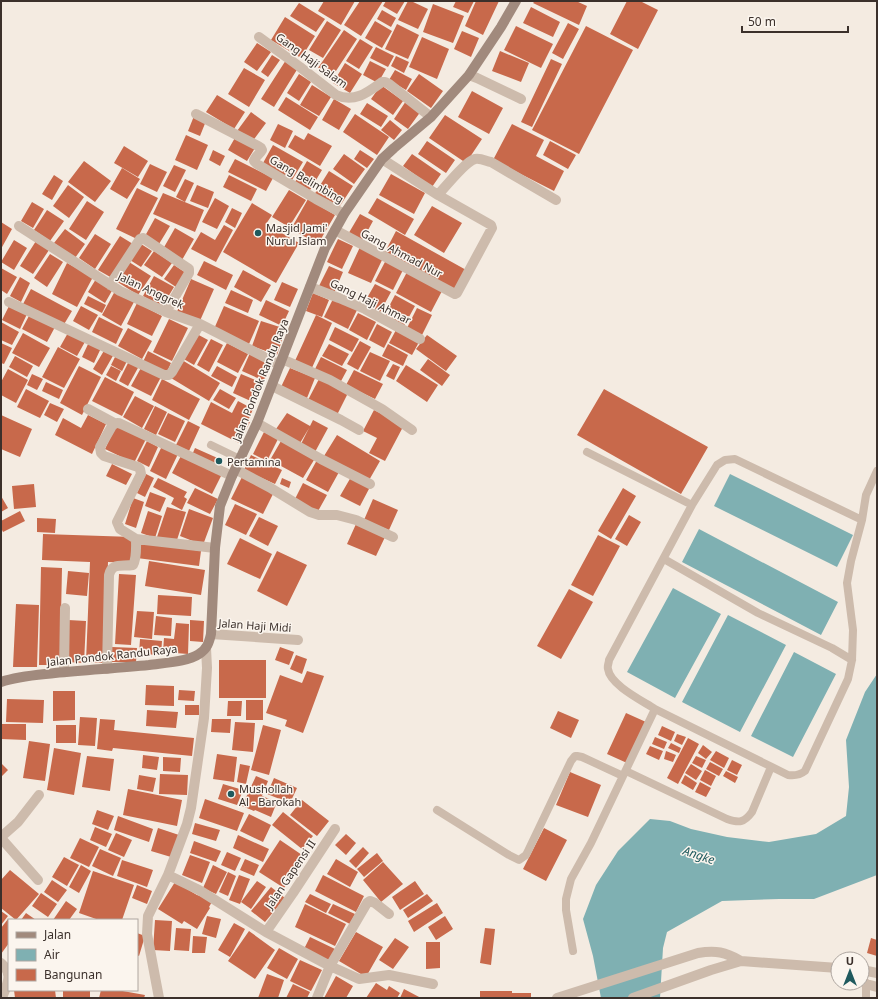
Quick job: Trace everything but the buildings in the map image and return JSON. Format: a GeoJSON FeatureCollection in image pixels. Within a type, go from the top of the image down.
{"type":"FeatureCollection","features":[{"type":"Feature","properties":{"kind":"main road","name":"Jalan Pondok Randu Raya"},"geometry":{"type":"LineString","coordinates":[[1,682],[8,679],[29,676],[161,664],[186,660],[199,655],[206,648],[211,634],[215,548],[220,506],[233,473],[257,423],[325,248],[344,214],[382,159],[431,117],[454,93],[469,75],[501,27],[516,1]]}},
{"type":"Feature","properties":{"kind":"street","name":"Gang Haji Salam"},"geometry":{"type":"LineString","coordinates":[[259,37],[341,98],[359,97],[382,82],[385,82],[431,117]]}},
{"type":"Feature","properties":{"kind":"street"},"geometry":{"type":"LineString","coordinates":[[469,75],[521,100]]}},
{"type":"Feature","properties":{"kind":"street","name":"Gang Belimbing"},"geometry":{"type":"LineString","coordinates":[[196,114],[261,148],[262,151],[254,159],[257,164],[344,214]]}},
{"type":"Feature","properties":{"kind":"street"},"geometry":{"type":"LineString","coordinates":[[382,159],[438,195],[464,167],[472,161],[480,159],[491,162],[556,200]]}},
{"type":"Feature","properties":{"kind":"street","name":"Gang Ahmad Nur"},"geometry":{"type":"LineString","coordinates":[[335,230],[453,294],[457,293],[492,228],[490,224],[438,195]]}},
{"type":"Feature","properties":{"kind":"street","name":"Jalan Anggrek"},"geometry":{"type":"LineString","coordinates":[[19,226],[120,291],[166,312],[200,324],[281,362],[330,380],[382,409],[412,430]]}},
{"type":"Feature","properties":{"kind":"street"},"geometry":{"type":"LineString","coordinates":[[110,284],[140,239],[143,238],[190,271],[166,312]]}},
{"type":"Feature","properties":{"kind":"street","name":"Gang Haji Ahmar"},"geometry":{"type":"LineString","coordinates":[[310,287],[365,309],[420,339]]}},
{"type":"Feature","properties":{"kind":"street"},"geometry":{"type":"LineString","coordinates":[[9,302],[164,375],[169,375],[172,372],[200,324]]}},
{"type":"Feature","properties":{"kind":"street"},"geometry":{"type":"LineString","coordinates":[[272,386],[359,430]]}},
{"type":"Feature","properties":{"kind":"street"},"geometry":{"type":"LineString","coordinates":[[88,409],[118,424],[269,487],[310,512],[337,515],[356,520],[393,537]]}},
{"type":"Feature","properties":{"kind":"street"},"geometry":{"type":"LineString","coordinates":[[257,423],[321,460],[370,484]]}},
{"type":"Feature","properties":{"kind":"street"},"geometry":{"type":"LineString","coordinates":[[118,424],[100,447],[100,452],[104,456],[138,467],[141,474],[117,522],[120,529],[136,539],[215,548]]}},
{"type":"Feature","properties":{"kind":"street"},"geometry":{"type":"LineString","coordinates":[[107,669],[110,570],[115,566],[131,566],[134,564],[136,556],[136,539]]}},
{"type":"Feature","properties":{"kind":"street"},"geometry":{"type":"LineString","coordinates":[[64,672],[66,608]]}},
{"type":"Feature","properties":{"kind":"street","name":"Jalan Haji Midi"},"geometry":{"type":"LineString","coordinates":[[211,634],[298,640]]}},
{"type":"Feature","properties":{"kind":"street"},"geometry":{"type":"LineString","coordinates":[[159,998],[147,934],[148,916],[168,875],[187,824],[191,808],[204,718],[207,668],[206,648]]}},
{"type":"Feature","properties":{"kind":"street"},"geometry":{"type":"LineString","coordinates":[[38,880],[1,837],[18,822],[40,795]]}},
{"type":"Feature","properties":{"kind":"street","name":"Jalan Gapensi II"},"geometry":{"type":"LineString","coordinates":[[266,932],[335,829]]}},
{"type":"Feature","properties":{"kind":"street"},"geometry":{"type":"LineString","coordinates":[[168,875],[199,890],[266,932],[330,966],[359,979],[388,975],[433,984]]}},
{"type":"Feature","properties":{"kind":"street"},"geometry":{"type":"LineString","coordinates":[[317,998],[330,966],[367,903],[370,901],[375,903],[389,914]]}},
{"type":"Feature","properties":{"kind":"street"},"geometry":{"type":"LineString","coordinates":[[556,998],[698,953],[711,951],[731,955],[741,960],[830,967]]}},
{"type":"Feature","properties":{"kind":"street"},"geometry":{"type":"LineString","coordinates":[[633,998],[741,960]]}},
{"type":"Feature","properties":{"kind":"street"},"geometry":{"type":"LineString","coordinates":[[1,963],[8,970]]}},
{"type":"Feature","properties":{"kind":"street"},"geometry":{"type":"LineString","coordinates":[[2,998],[8,981]]}},
{"type":"Feature","properties":{"kind":"lane"},"geometry":{"type":"LineString","coordinates":[[211,445],[240,459]]}},
{"type":"Feature","properties":{"kind":"lane"},"geometry":{"type":"LineString","coordinates":[[587,452],[692,505]]}},
{"type":"Feature","properties":{"kind":"lane"},"geometry":{"type":"LineString","coordinates":[[862,520],[736,459],[725,460],[717,465],[692,505],[609,660],[608,668],[610,677],[621,687],[655,709],[771,767],[788,775],[795,776],[805,771],[848,679],[852,660],[853,630],[847,583],[851,561],[862,520],[866,495],[877,471]]}},
{"type":"Feature","properties":{"kind":"lane"},"geometry":{"type":"LineString","coordinates":[[664,559],[758,613],[832,648],[852,660]]}},
{"type":"Feature","properties":{"kind":"lane"},"geometry":{"type":"LineString","coordinates":[[573,951],[566,910],[566,899],[571,879],[591,843],[655,709]]}},
{"type":"Feature","properties":{"kind":"lane"},"geometry":{"type":"LineString","coordinates":[[437,810],[519,860],[526,855],[571,761],[575,756],[582,757],[625,774],[727,819],[738,822],[748,819],[771,767]]}},
{"type":"Feature","properties":{"kind":"water"},"geometry":{"type":"Polygon","coordinates":[[[730,474],[853,535],[837,567],[714,506],[730,474]]]}},
{"type":"Feature","properties":{"kind":"water"},"geometry":{"type":"Polygon","coordinates":[[[699,529],[838,602],[821,635],[682,562],[699,529]]]}},
{"type":"Feature","properties":{"kind":"water"},"geometry":{"type":"Polygon","coordinates":[[[673,588],[721,614],[675,698],[627,672],[673,588]]]}},
{"type":"Feature","properties":{"kind":"water"},"geometry":{"type":"Polygon","coordinates":[[[728,615],[786,645],[740,732],[682,702],[728,615]]]}},
{"type":"Feature","properties":{"kind":"water"},"geometry":{"type":"Polygon","coordinates":[[[794,652],[836,674],[793,757],[751,736],[794,652]]]}},
{"type":"Feature","properties":{"kind":"water","name":"Angke"},"geometry":{"type":"Polygon","coordinates":[[[877,674],[877,875],[814,899],[722,901],[667,932],[663,948],[660,998],[601,998],[593,956],[583,919],[596,885],[618,851],[650,819],[670,821],[691,829],[727,837],[769,842],[816,834],[846,816],[849,787],[846,740],[865,692],[877,674]]]}},
{"type":"Feature","properties":{"kind":"place","name":"Masjid Jami' Nurul Islam"},"geometry":{"type":"Point","coordinates":[258,233]}},
{"type":"Feature","properties":{"kind":"place","name":"Pertamina"},"geometry":{"type":"Point","coordinates":[219,461]}},
{"type":"Feature","properties":{"kind":"place","name":"Mushollah Al - Barokah"},"geometry":{"type":"Point","coordinates":[231,794]}}]}
